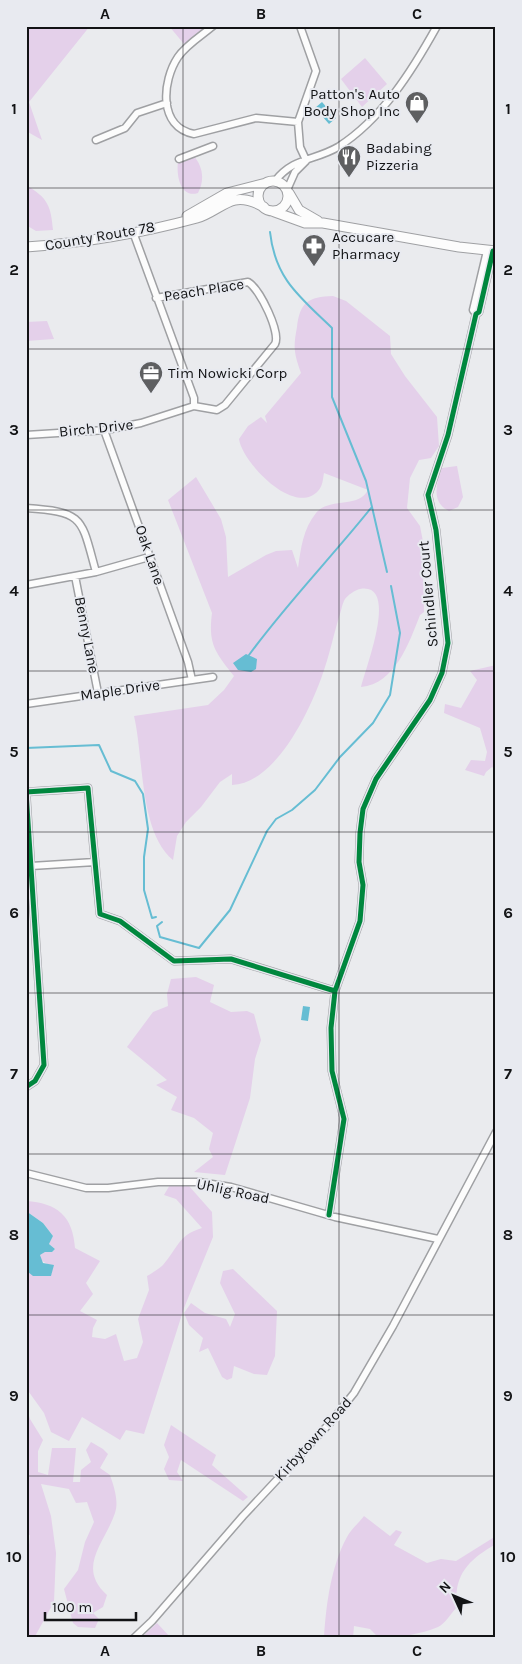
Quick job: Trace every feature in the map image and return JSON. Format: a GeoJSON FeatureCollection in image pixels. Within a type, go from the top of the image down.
{"type":"FeatureCollection","features":[{"type":"Feature","properties":{"kind":"street"},"geometry":{"type":"LineString","coordinates":[[213,26],[186,48],[172,68],[167,80],[166,103],[172,122],[182,131],[194,134],[256,118],[298,122]]}},
{"type":"Feature","properties":{"kind":"street"},"geometry":{"type":"LineString","coordinates":[[300,26],[316,71],[298,122],[300,147],[306,160]]}},
{"type":"Feature","properties":{"kind":"street"},"geometry":{"type":"LineString","coordinates":[[306,160],[295,172],[285,206],[268,209],[258,194],[295,163],[336,147],[379,111],[407,76],[437,26]]}},
{"type":"Feature","properties":{"kind":"street"},"geometry":{"type":"LineString","coordinates":[[96,140],[125,128],[137,113],[166,103]]}},
{"type":"Feature","properties":{"kind":"street"},"geometry":{"type":"LineString","coordinates":[[179,159],[214,146]]}},
{"type":"Feature","properties":{"kind":"street"},"geometry":{"type":"LineString","coordinates":[[270,182],[282,184],[303,214],[323,223],[492,251]]}},
{"type":"Feature","properties":{"kind":"street","name":"County Route 78"},"geometry":{"type":"LineString","coordinates":[[173,223],[227,194],[270,182]]}},
{"type":"Feature","properties":{"kind":"street","name":"County Route 78"},"geometry":{"type":"LineString","coordinates":[[26,247],[133,232],[173,223],[210,214],[234,200],[247,200],[305,223],[323,223]]}},
{"type":"Feature","properties":{"kind":"street"},"geometry":{"type":"LineString","coordinates":[[133,232],[194,398],[194,406]]}},
{"type":"Feature","properties":{"kind":"street","name":"Schindler Court"},"geometry":{"type":"LineString","coordinates":[[330,1216],[344,1120],[332,1071],[331,1050],[335,991],[360,921],[363,885],[359,862],[363,809],[376,778],[430,700],[442,673],[447,634],[436,530],[428,495],[448,435],[476,314],[473,310],[492,251]]}},
{"type":"Feature","properties":{"kind":"street","name":"Peach Place"},"geometry":{"type":"LineString","coordinates":[[156,298],[248,282],[256,289],[278,334],[275,344],[225,405],[217,410],[194,406]]}},
{"type":"Feature","properties":{"kind":"street","name":"Birch Drive"},"geometry":{"type":"LineString","coordinates":[[26,435],[104,430],[141,423],[194,406]]}},
{"type":"Feature","properties":{"kind":"street","name":"Oak Lane"},"geometry":{"type":"LineString","coordinates":[[104,430],[188,662],[192,680]]}},
{"type":"Feature","properties":{"kind":"street"},"geometry":{"type":"LineString","coordinates":[[26,508],[60,510],[70,513],[86,534],[96,572]]}},
{"type":"Feature","properties":{"kind":"street"},"geometry":{"type":"LineString","coordinates":[[26,585],[96,572],[149,557]]}},
{"type":"Feature","properties":{"kind":"street","name":"Benny Lane"},"geometry":{"type":"LineString","coordinates":[[75,576],[98,693]]}},
{"type":"Feature","properties":{"kind":"street","name":"Maple Drive"},"geometry":{"type":"LineString","coordinates":[[26,704],[213,677]]}},
{"type":"Feature","properties":{"kind":"street"},"geometry":{"type":"LineString","coordinates":[[26,1087],[36,1081],[44,1065],[26,792],[88,788],[100,914],[120,921],[174,961],[232,959],[335,991]]}},
{"type":"Feature","properties":{"kind":"street"},"geometry":{"type":"LineString","coordinates":[[31,866],[95,862]]}},
{"type":"Feature","properties":{"kind":"street","name":"Kirbytown Road"},"geometry":{"type":"LineString","coordinates":[[134,1638],[343,1408],[374,1360],[496,1132]]}},
{"type":"Feature","properties":{"kind":"street","name":"Uhlig Road"},"geometry":{"type":"LineString","coordinates":[[26,1173],[86,1188],[108,1188],[158,1182],[199,1182],[231,1187],[330,1216],[438,1239]]}},
{"type":"Feature","properties":{"kind":"shaded area"},"geometry":{"type":"Polygon","coordinates":[[[26,26],[90,26],[29,102],[42,140],[26,131],[26,26]]]}},
{"type":"Feature","properties":{"kind":"shaded area"},"geometry":{"type":"Polygon","coordinates":[[[169,26],[206,26],[184,44],[169,26]]]}},
{"type":"Feature","properties":{"kind":"shaded area"},"geometry":{"type":"Polygon","coordinates":[[[365,58],[387,84],[362,107],[341,79],[365,58]]]}},
{"type":"Feature","properties":{"kind":"shaded area"},"geometry":{"type":"Polygon","coordinates":[[[193,155],[201,168],[202,183],[198,193],[192,194],[186,192],[180,182],[178,163],[179,157],[193,155]]]}},
{"type":"Feature","properties":{"kind":"shaded area"},"geometry":{"type":"Polygon","coordinates":[[[26,185],[39,194],[47,203],[53,230],[36,231],[26,225],[26,185]]]}},
{"type":"Feature","properties":{"kind":"shaded area"},"geometry":{"type":"Polygon","coordinates":[[[333,296],[346,301],[390,336],[391,354],[405,376],[437,417],[439,446],[431,458],[419,460],[410,478],[407,508],[420,526],[425,552],[423,573],[424,612],[420,615],[411,638],[392,670],[373,684],[361,687],[377,629],[378,599],[372,590],[360,589],[346,597],[322,676],[309,708],[289,743],[263,772],[248,781],[232,785],[232,774],[220,782],[201,807],[186,822],[177,836],[173,860],[162,847],[154,832],[148,813],[134,716],[208,705],[224,690],[234,676],[214,647],[211,633],[212,613],[168,500],[196,477],[221,519],[226,537],[228,577],[276,551],[292,550],[298,568],[305,532],[316,513],[328,505],[357,499],[368,490],[324,473],[320,489],[308,497],[296,497],[283,492],[259,472],[249,460],[242,449],[239,439],[248,426],[261,417],[267,423],[265,416],[301,373],[295,346],[298,319],[303,306],[317,298],[333,296]]]}},
{"type":"Feature","properties":{"kind":"shaded area"},"geometry":{"type":"Polygon","coordinates":[[[47,321],[54,339],[26,341],[26,322],[47,321]]]}},
{"type":"Feature","properties":{"kind":"shaded area"},"geometry":{"type":"Polygon","coordinates":[[[457,466],[463,497],[458,507],[449,511],[439,503],[437,498],[438,480],[442,468],[457,466]]]}},
{"type":"Feature","properties":{"kind":"shaded area"},"geometry":{"type":"Polygon","coordinates":[[[496,665],[496,770],[492,767],[484,776],[465,770],[471,760],[485,761],[487,752],[480,728],[444,713],[445,704],[461,708],[477,680],[470,671],[496,665]]]}},
{"type":"Feature","properties":{"kind":"shaded area"},"geometry":{"type":"Polygon","coordinates":[[[196,977],[214,985],[210,1002],[231,1012],[247,1011],[254,1014],[261,1040],[255,1059],[250,1098],[225,1175],[194,1172],[213,1157],[209,1149],[213,1133],[194,1118],[171,1110],[177,1097],[156,1085],[167,1080],[127,1047],[153,1012],[168,1006],[167,994],[171,979],[196,977]]]}},
{"type":"Feature","properties":{"kind":"shaded area"},"geometry":{"type":"Polygon","coordinates":[[[171,1183],[189,1186],[212,1212],[213,1237],[184,1308],[144,1434],[126,1430],[120,1440],[82,1417],[69,1441],[51,1432],[44,1413],[26,1388],[26,1266],[28,1272],[52,1274],[47,1264],[41,1260],[40,1255],[45,1252],[52,1252],[55,1249],[49,1244],[53,1236],[43,1223],[26,1211],[26,1201],[37,1202],[55,1208],[71,1227],[75,1248],[100,1261],[86,1283],[93,1294],[80,1311],[97,1320],[93,1328],[92,1337],[105,1339],[116,1334],[124,1361],[137,1358],[143,1342],[138,1319],[149,1290],[147,1276],[163,1265],[183,1238],[202,1228],[176,1199],[164,1195],[171,1183]]]}},
{"type":"Feature","properties":{"kind":"shaded area"},"geometry":{"type":"Polygon","coordinates":[[[233,1269],[277,1311],[275,1356],[267,1375],[254,1374],[234,1366],[232,1378],[227,1380],[222,1377],[208,1348],[199,1352],[203,1338],[189,1325],[184,1313],[191,1303],[205,1313],[226,1319],[230,1327],[235,1314],[220,1283],[223,1271],[233,1269]]]}},
{"type":"Feature","properties":{"kind":"shaded area"},"geometry":{"type":"Polygon","coordinates":[[[26,1407],[30,1419],[43,1440],[38,1451],[38,1472],[48,1475],[52,1448],[76,1448],[73,1482],[80,1482],[81,1470],[91,1462],[86,1450],[91,1442],[108,1454],[100,1468],[110,1475],[116,1494],[116,1504],[111,1524],[100,1545],[93,1565],[98,1585],[107,1595],[103,1607],[93,1613],[99,1619],[95,1628],[78,1627],[73,1623],[64,1589],[78,1570],[85,1542],[94,1522],[87,1502],[76,1503],[69,1489],[41,1484],[51,1516],[56,1553],[54,1602],[34,1638],[26,1638],[26,1542],[29,1541],[29,1545],[30,1535],[26,1536],[26,1407]]]}},
{"type":"Feature","properties":{"kind":"shaded area"},"geometry":{"type":"Polygon","coordinates":[[[171,1425],[216,1455],[212,1465],[248,1497],[243,1501],[181,1460],[177,1472],[183,1481],[169,1480],[164,1469],[169,1457],[164,1445],[171,1425]]]}},
{"type":"Feature","properties":{"kind":"shaded area"},"geometry":{"type":"Polygon","coordinates":[[[364,1516],[390,1536],[396,1530],[402,1532],[394,1545],[427,1563],[441,1559],[456,1561],[496,1536],[496,1544],[478,1556],[465,1569],[458,1585],[456,1595],[457,1607],[446,1621],[438,1627],[409,1635],[379,1638],[370,1629],[354,1626],[353,1638],[324,1638],[328,1599],[337,1560],[349,1534],[364,1516]]]}},
{"type":"Feature","properties":{"kind":"shaded area"},"geometry":{"type":"Polygon","coordinates":[[[157,1623],[171,1638],[141,1638],[157,1623]]]}},
{"type":"Feature","properties":{"kind":"water"},"geometry":{"type":"Polygon","coordinates":[[[322,102],[336,118],[329,124],[315,108],[322,102]]]}},
{"type":"Feature","properties":{"kind":"water"},"geometry":{"type":"Polygon","coordinates":[[[246,654],[257,659],[256,669],[251,672],[238,670],[233,663],[246,654]]]}},
{"type":"Feature","properties":{"kind":"water"},"geometry":{"type":"Polygon","coordinates":[[[303,1006],[310,1007],[308,1021],[301,1020],[303,1006]]]}},
{"type":"Feature","properties":{"kind":"water"},"geometry":{"type":"Polygon","coordinates":[[[26,1211],[43,1223],[53,1236],[49,1244],[55,1249],[52,1252],[45,1252],[40,1255],[43,1263],[54,1265],[51,1276],[33,1276],[28,1272],[26,1211]]]}},
{"type":"Feature","properties":{"kind":"waterway"},"geometry":{"type":"LineString","coordinates":[[270,232],[277,262],[283,275],[300,296],[332,328],[332,397],[366,481],[387,572]]}},
{"type":"Feature","properties":{"kind":"waterway"},"geometry":{"type":"LineString","coordinates":[[249,655],[278,617],[371,508]]}},
{"type":"Feature","properties":{"kind":"waterway"},"geometry":{"type":"LineString","coordinates":[[162,922],[157,926],[160,937],[199,948],[230,910],[267,831],[276,819],[292,810],[315,790],[340,757],[373,723],[390,695],[400,633],[391,586]]}},
{"type":"Feature","properties":{"kind":"waterway"},"geometry":{"type":"LineString","coordinates":[[26,748],[99,745],[111,771],[135,781],[143,794],[148,829],[144,857],[144,890],[152,918],[156,917]]}},
{"type":"Feature","properties":{"kind":"cycle path"},"geometry":{"type":"LineString","coordinates":[[329,1215],[344,1119],[332,1071],[331,1028],[335,991],[360,921],[363,885],[359,862],[363,809],[376,779],[430,700],[442,673],[448,643],[436,530],[428,495],[448,435],[476,314],[479,312],[493,251]]}},
{"type":"Feature","properties":{"kind":"cycle path"},"geometry":{"type":"LineString","coordinates":[[26,1087],[35,1081],[44,1065],[26,792],[88,788],[100,914],[120,921],[174,961],[231,959],[335,991]]}},
{"type":"Feature","properties":{"kind":"place","name":"Patton's Auto Body Shop Inc"},"geometry":{"type":"Point","coordinates":[417,124]}},
{"type":"Feature","properties":{"kind":"place","name":"Badabing Pizzeria"},"geometry":{"type":"Point","coordinates":[349,178]}},
{"type":"Feature","properties":{"kind":"place","name":"Accucare Pharmacy"},"geometry":{"type":"Point","coordinates":[314,267]}},
{"type":"Feature","properties":{"kind":"place","name":"Tim Nowicki Corp"},"geometry":{"type":"Point","coordinates":[151,394]}}]}
